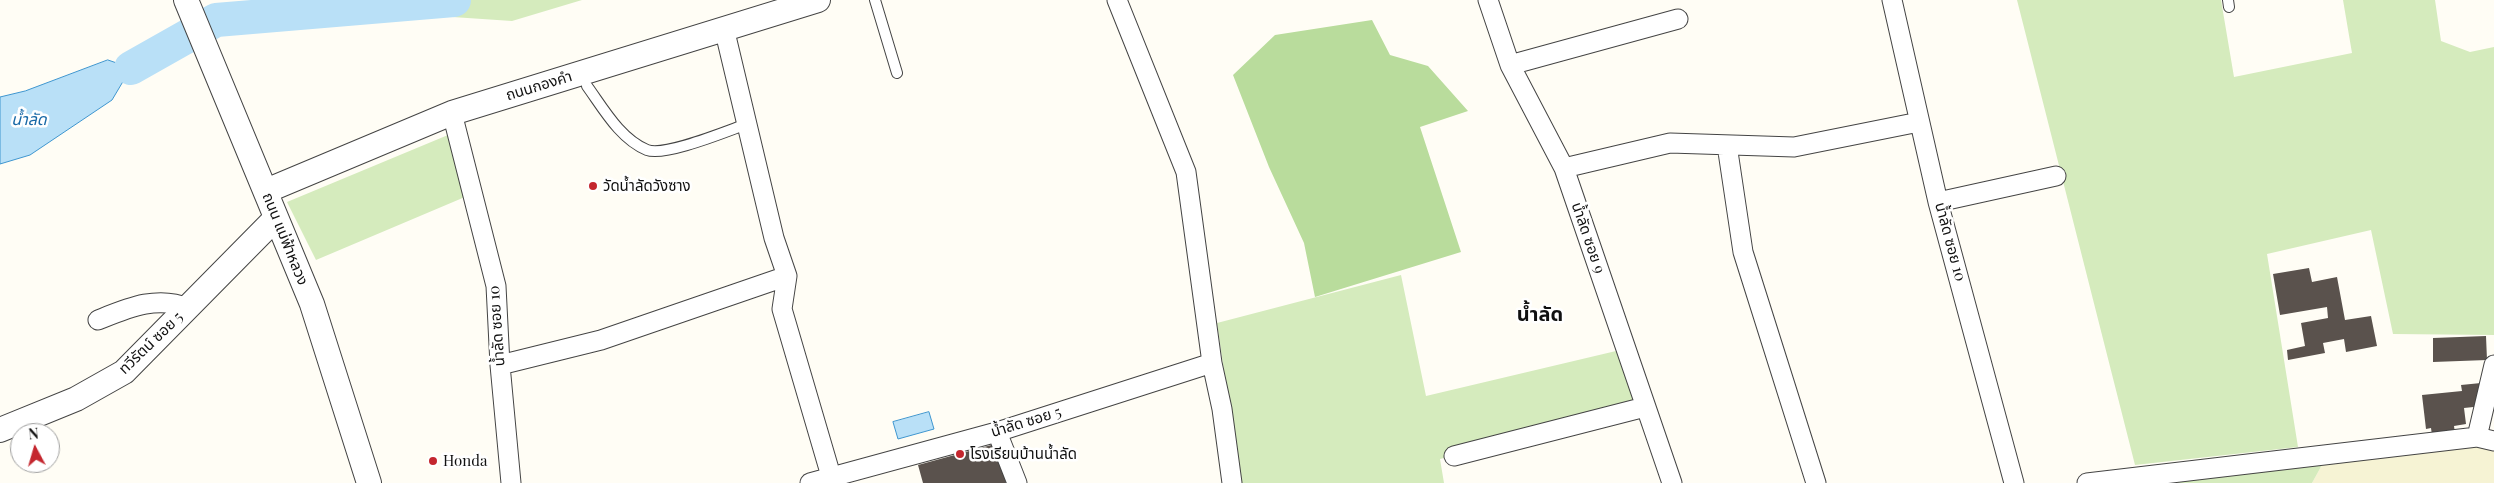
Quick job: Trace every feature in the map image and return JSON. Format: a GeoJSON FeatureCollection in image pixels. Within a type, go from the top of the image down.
{"type":"FeatureCollection","features":[{"type":"Feature","properties":{"kind":"street","name":"ถนน แม่ฟ้าหลวง"},"geometry":{"type":"LineString","coordinates":[[186,0],[266,191],[326,345],[369,483]]}},
{"type":"Feature","properties":{"kind":"street","name":"ถนนกองคำ"},"geometry":{"type":"LineString","coordinates":[[266,191],[452,113],[818,0]]}},
{"type":"Feature","properties":{"kind":"street"},"geometry":{"type":"LineString","coordinates":[[1116,0],[1186,172],[1212,363],[1222,408],[1232,483]]}},
{"type":"Feature","properties":{"kind":"street","name":"น้ำลัด ซอย 9"},"geometry":{"type":"LineString","coordinates":[[1488,0],[1510,66],[1564,168],[1672,483]]}},
{"type":"Feature","properties":{"kind":"street","name":"น้ำลัด ซอย 10"},"geometry":{"type":"LineString","coordinates":[[1892,0],[1938,202],[2014,483]]}},
{"type":"Feature","properties":{"kind":"street"},"geometry":{"type":"LineString","coordinates":[[1510,66],[1678,19]]}},
{"type":"Feature","properties":{"kind":"street"},"geometry":{"type":"LineString","coordinates":[[724,28],[774,238],[787,276],[782,309],[831,476]]}},
{"type":"Feature","properties":{"kind":"street","name":"น้ำลัด ซอย 10"},"geometry":{"type":"LineString","coordinates":[[452,113],[496,286],[500,365],[511,483]]}},
{"type":"Feature","properties":{"kind":"street"},"geometry":{"type":"LineString","coordinates":[[1564,168],[1670,143],[1794,147],[1919,122]]}},
{"type":"Feature","properties":{"kind":"street"},"geometry":{"type":"LineString","coordinates":[[1727,145],[1743,252],[1816,483]]}},
{"type":"Feature","properties":{"kind":"street"},"geometry":{"type":"LineString","coordinates":[[1938,202],[2056,176]]}},
{"type":"Feature","properties":{"kind":"street","name":"ทวีรัตน์ ซอย 5"},"geometry":{"type":"LineString","coordinates":[[0,430],[76,399],[124,372],[276,218]]}},
{"type":"Feature","properties":{"kind":"street"},"geometry":{"type":"LineString","coordinates":[[500,365],[601,340],[787,276]]}},
{"type":"Feature","properties":{"kind":"street"},"geometry":{"type":"LineString","coordinates":[[98,320],[153,302],[173,301],[188,308]]}},
{"type":"Feature","properties":{"kind":"street","name":"น้ำลัด ซอย 5"},"geometry":{"type":"LineString","coordinates":[[810,483],[997,432],[1212,363]]}},
{"type":"Feature","properties":{"kind":"street"},"geometry":{"type":"LineString","coordinates":[[2087,483],[2485,439],[2494,365]]}},
{"type":"Feature","properties":{"kind":"street"},"geometry":{"type":"LineString","coordinates":[[1454,456],[1645,407]]}},
{"type":"Feature","properties":{"kind":"street"},"geometry":{"type":"LineString","coordinates":[[997,432],[1017,483]]}},
{"type":"Feature","properties":{"kind":"lane"},"geometry":{"type":"LineString","coordinates":[[875,0],[897,73]]}},
{"type":"Feature","properties":{"kind":"lane"},"geometry":{"type":"LineString","coordinates":[[587,86],[618,129],[632,142],[649,151],[686,146],[747,124]]}},
{"type":"Feature","properties":{"kind":"shaded area"},"geometry":{"type":"Polygon","coordinates":[[[2494,441],[2494,483],[2312,483],[2328,454],[2494,441]]]}},
{"type":"Feature","properties":{"kind":"green space"},"geometry":{"type":"Polygon","coordinates":[[[273,0],[582,0],[512,21],[393,13],[274,26],[273,0]]]}},
{"type":"Feature","properties":{"kind":"green space"},"geometry":{"type":"Polygon","coordinates":[[[2017,0],[2221,0],[2234,77],[2352,53],[2343,0],[2435,0],[2441,41],[2470,52],[2494,47],[2494,335],[2393,334],[2371,230],[2267,254],[2298,447],[2135,465],[2017,0]]]}},
{"type":"Feature","properties":{"kind":"green space"},"geometry":{"type":"Polygon","coordinates":[[[1372,20],[1390,55],[1428,66],[1468,111],[1420,127],[1461,252],[1315,297],[1304,243],[1269,167],[1233,75],[1275,35],[1372,20]]]}},
{"type":"Feature","properties":{"kind":"green space"},"geometry":{"type":"Polygon","coordinates":[[[448,135],[472,194],[316,260],[287,202],[448,135]]]}},
{"type":"Feature","properties":{"kind":"green space"},"geometry":{"type":"Polygon","coordinates":[[[1401,275],[1426,396],[1616,351],[1638,409],[1440,459],[1444,483],[1240,483],[1217,323],[1401,275]]]}},
{"type":"Feature","properties":{"kind":"green space"},"geometry":{"type":"Polygon","coordinates":[[[2328,454],[2312,483],[2158,483],[2328,454]]]}},
{"type":"Feature","properties":{"kind":"water","name":"น้ำลัด"},"geometry":{"type":"Polygon","coordinates":[[[108,60],[131,68],[112,100],[30,155],[0,164],[0,97],[25,91],[108,60]]]}},
{"type":"Feature","properties":{"kind":"water"},"geometry":{"type":"Polygon","coordinates":[[[929,412],[934,429],[898,439],[893,422],[929,412]]]}},
{"type":"Feature","properties":{"kind":"building"},"geometry":{"type":"Polygon","coordinates":[[[2309,268],[2312,282],[2337,277],[2345,320],[2371,316],[2377,346],[2346,352],[2344,339],[2323,343],[2325,353],[2288,360],[2287,350],[2305,346],[2301,323],[2328,318],[2327,307],[2280,315],[2273,274],[2309,268]]]}},
{"type":"Feature","properties":{"kind":"building"},"geometry":{"type":"Polygon","coordinates":[[[2486,336],[2487,360],[2433,362],[2433,338],[2486,336]]]}},
{"type":"Feature","properties":{"kind":"building"},"geometry":{"type":"Polygon","coordinates":[[[2481,383],[2483,406],[2464,408],[2466,424],[2454,426],[2455,433],[2432,435],[2431,428],[2426,429],[2422,395],[2462,391],[2461,385],[2481,383]]]}},
{"type":"Feature","properties":{"kind":"building"},"geometry":{"type":"Polygon","coordinates":[[[995,444],[1006,483],[923,483],[918,465],[995,444]]]}},
{"type":"Feature","properties":{"kind":"waterway","name":"น้ำลัด"},"geometry":{"type":"LineString","coordinates":[[131,68],[216,20],[454,0]]}},
{"type":"Feature","properties":{"kind":"place","name":"วัดน้ำลัดวังซาง"},"geometry":{"type":"Point","coordinates":[593,186]}},
{"type":"Feature","properties":{"kind":"place","name":"โรงเรียนบ้านน้ำลัด"},"geometry":{"type":"Point","coordinates":[960,454]}},
{"type":"Feature","properties":{"kind":"place","name":"Honda"},"geometry":{"type":"Point","coordinates":[433,461]}},
{"type":"Feature","properties":{"kind":"district","name":"น้ำลัด"},"geometry":{"type":"Point","coordinates":[1540,315]}}]}
